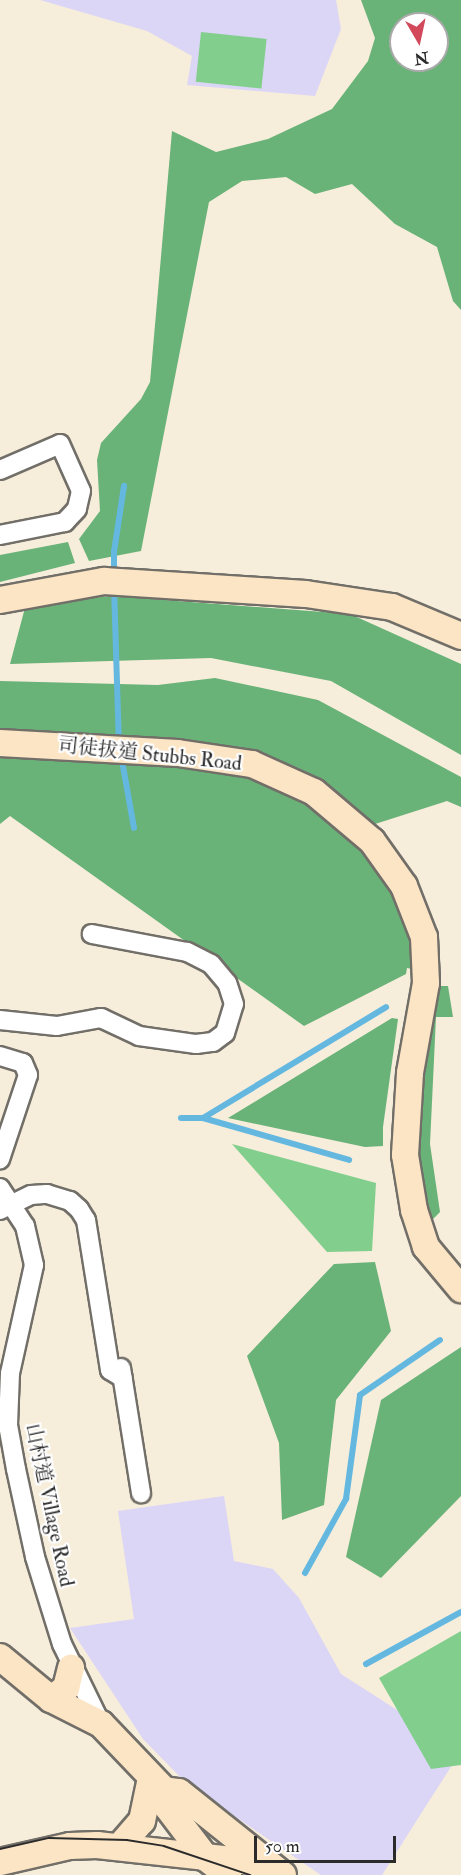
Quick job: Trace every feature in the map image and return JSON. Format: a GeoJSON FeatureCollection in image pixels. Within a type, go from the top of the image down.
{"type":"FeatureCollection","features":[{"type":"Feature","properties":{"kind":"main road"},"geometry":{"type":"LineString","coordinates":[[0,600],[114,582],[357,600],[392,607],[461,636]]}},
{"type":"Feature","properties":{"kind":"main road","name":"司徒拔道 Stubbs Road"},"geometry":{"type":"LineString","coordinates":[[0,743],[133,749],[225,759],[283,775],[344,813],[395,871],[421,925],[427,961],[425,993],[405,1116],[410,1191],[426,1247],[461,1289]]}},
{"type":"Feature","properties":{"kind":"main road"},"geometry":{"type":"LineString","coordinates":[[0,1657],[51,1699],[101,1724],[157,1784],[167,1805],[206,1858],[228,1875]]}},
{"type":"Feature","properties":{"kind":"main road"},"geometry":{"type":"LineString","coordinates":[[51,1699],[66,1688],[71,1668]]}},
{"type":"Feature","properties":{"kind":"main road"},"geometry":{"type":"LineString","coordinates":[[120,1846],[142,1821],[157,1784]]}},
{"type":"Feature","properties":{"kind":"main road"},"geometry":{"type":"LineString","coordinates":[[157,1784],[180,1792],[275,1869]]}},
{"type":"Feature","properties":{"kind":"main road"},"geometry":{"type":"LineString","coordinates":[[0,1862],[70,1846],[120,1846],[275,1869]]}},
{"type":"Feature","properties":{"kind":"street"},"geometry":{"type":"LineString","coordinates":[[0,470],[60,444],[81,491],[77,509],[65,522],[0,535]]}},
{"type":"Feature","properties":{"kind":"street"},"geometry":{"type":"LineString","coordinates":[[0,1020],[41,1026],[108,1019],[139,1036],[196,1044],[219,1038],[229,1026],[234,1004],[231,994],[211,964],[187,952],[92,934]]}},
{"type":"Feature","properties":{"kind":"street"},"geometry":{"type":"LineString","coordinates":[[0,1056],[23,1063],[28,1075],[0,1159]]}},
{"type":"Feature","properties":{"kind":"street","name":"山村道 Village Road"},"geometry":{"type":"LineString","coordinates":[[0,1188],[6,1206],[30,1239],[34,1265],[11,1365],[4,1420],[35,1557],[71,1668],[101,1724]]}},
{"type":"Feature","properties":{"kind":"street"},"geometry":{"type":"LineString","coordinates":[[6,1206],[48,1194],[70,1201],[79,1209],[86,1220],[110,1370],[123,1378]]}},
{"type":"Feature","properties":{"kind":"street"},"geometry":{"type":"LineString","coordinates":[[105,1259],[141,1493]]}},
{"type":"Feature","properties":{"kind":"shaded area"},"geometry":{"type":"Polygon","coordinates":[[[40,0],[336,0],[341,29],[315,96],[187,85],[192,56],[147,31],[40,0]]]}},
{"type":"Feature","properties":{"kind":"shaded area"},"geometry":{"type":"Polygon","coordinates":[[[224,1496],[234,1561],[273,1569],[299,1598],[341,1674],[461,1751],[382,1875],[321,1875],[187,1784],[143,1739],[70,1628],[134,1619],[118,1511],[224,1496]]]}},
{"type":"Feature","properties":{"kind":"green space"},"geometry":{"type":"Polygon","coordinates":[[[361,0],[461,0],[461,310],[453,301],[437,247],[395,224],[352,184],[315,194],[286,177],[242,181],[209,202],[141,551],[89,561],[79,539],[100,511],[97,460],[101,443],[141,399],[150,382],[172,131],[216,152],[268,139],[332,109],[368,61],[375,38],[361,0]]]}},
{"type":"Feature","properties":{"kind":"green space"},"geometry":{"type":"Polygon","coordinates":[[[201,32],[267,39],[261,89],[196,82],[201,32]]]}},
{"type":"Feature","properties":{"kind":"green space"},"geometry":{"type":"Polygon","coordinates":[[[68,542],[75,563],[0,582],[0,555],[68,542]]]}},
{"type":"Feature","properties":{"kind":"green space"},"geometry":{"type":"Polygon","coordinates":[[[112,596],[350,614],[461,664],[461,755],[331,681],[211,658],[10,664],[26,604],[112,596]]]}},
{"type":"Feature","properties":{"kind":"green space"},"geometry":{"type":"Polygon","coordinates":[[[215,678],[318,700],[461,777],[461,807],[447,801],[372,825],[280,765],[0,738],[0,681],[158,685],[215,678]]]}},
{"type":"Feature","properties":{"kind":"green space"},"geometry":{"type":"Polygon","coordinates":[[[0,752],[187,761],[275,780],[332,817],[391,875],[415,944],[412,969],[407,968],[406,974],[304,1026],[10,816],[0,824],[0,752]]]}},
{"type":"Feature","properties":{"kind":"green space"},"geometry":{"type":"Polygon","coordinates":[[[433,986],[448,986],[453,1017],[436,1017],[430,1144],[440,1212],[430,1222],[419,1193],[413,1123],[433,986]]]}},
{"type":"Feature","properties":{"kind":"green space"},"geometry":{"type":"Polygon","coordinates":[[[392,1018],[398,1019],[383,1127],[383,1146],[365,1147],[228,1118],[392,1018]]]}},
{"type":"Feature","properties":{"kind":"green space"},"geometry":{"type":"Polygon","coordinates":[[[232,1144],[376,1183],[372,1251],[327,1252],[232,1144]]]}},
{"type":"Feature","properties":{"kind":"green space"},"geometry":{"type":"Polygon","coordinates":[[[375,1262],[391,1331],[336,1400],[324,1505],[282,1520],[279,1443],[247,1356],[334,1264],[375,1262]]]}},
{"type":"Feature","properties":{"kind":"green space"},"geometry":{"type":"Polygon","coordinates":[[[461,1347],[461,1496],[381,1578],[346,1557],[381,1400],[461,1347]]]}},
{"type":"Feature","properties":{"kind":"green space"},"geometry":{"type":"Polygon","coordinates":[[[461,1631],[461,1765],[431,1769],[379,1678],[461,1631]]]}},
{"type":"Feature","properties":{"kind":"waterway"},"geometry":{"type":"LineString","coordinates":[[114,577],[114,552],[124,486]]}},
{"type":"Feature","properties":{"kind":"waterway"},"geometry":{"type":"LineString","coordinates":[[114,587],[119,745]]}},
{"type":"Feature","properties":{"kind":"waterway"},"geometry":{"type":"LineString","coordinates":[[121,755],[134,828]]}},
{"type":"Feature","properties":{"kind":"waterway"},"geometry":{"type":"LineString","coordinates":[[203,1118],[386,1007]]}},
{"type":"Feature","properties":{"kind":"waterway"},"geometry":{"type":"LineString","coordinates":[[181,1118],[203,1118],[349,1160]]}},
{"type":"Feature","properties":{"kind":"waterway"},"geometry":{"type":"LineString","coordinates":[[305,1573],[346,1499],[360,1395],[440,1340]]}},
{"type":"Feature","properties":{"kind":"waterway"},"geometry":{"type":"LineString","coordinates":[[366,1664],[461,1612]]}},
{"type":"Feature","properties":{"kind":"tram line"},"geometry":{"type":"LineString","coordinates":[[0,1849],[49,1838],[127,1840],[164,1846],[250,1875]]}}]}
